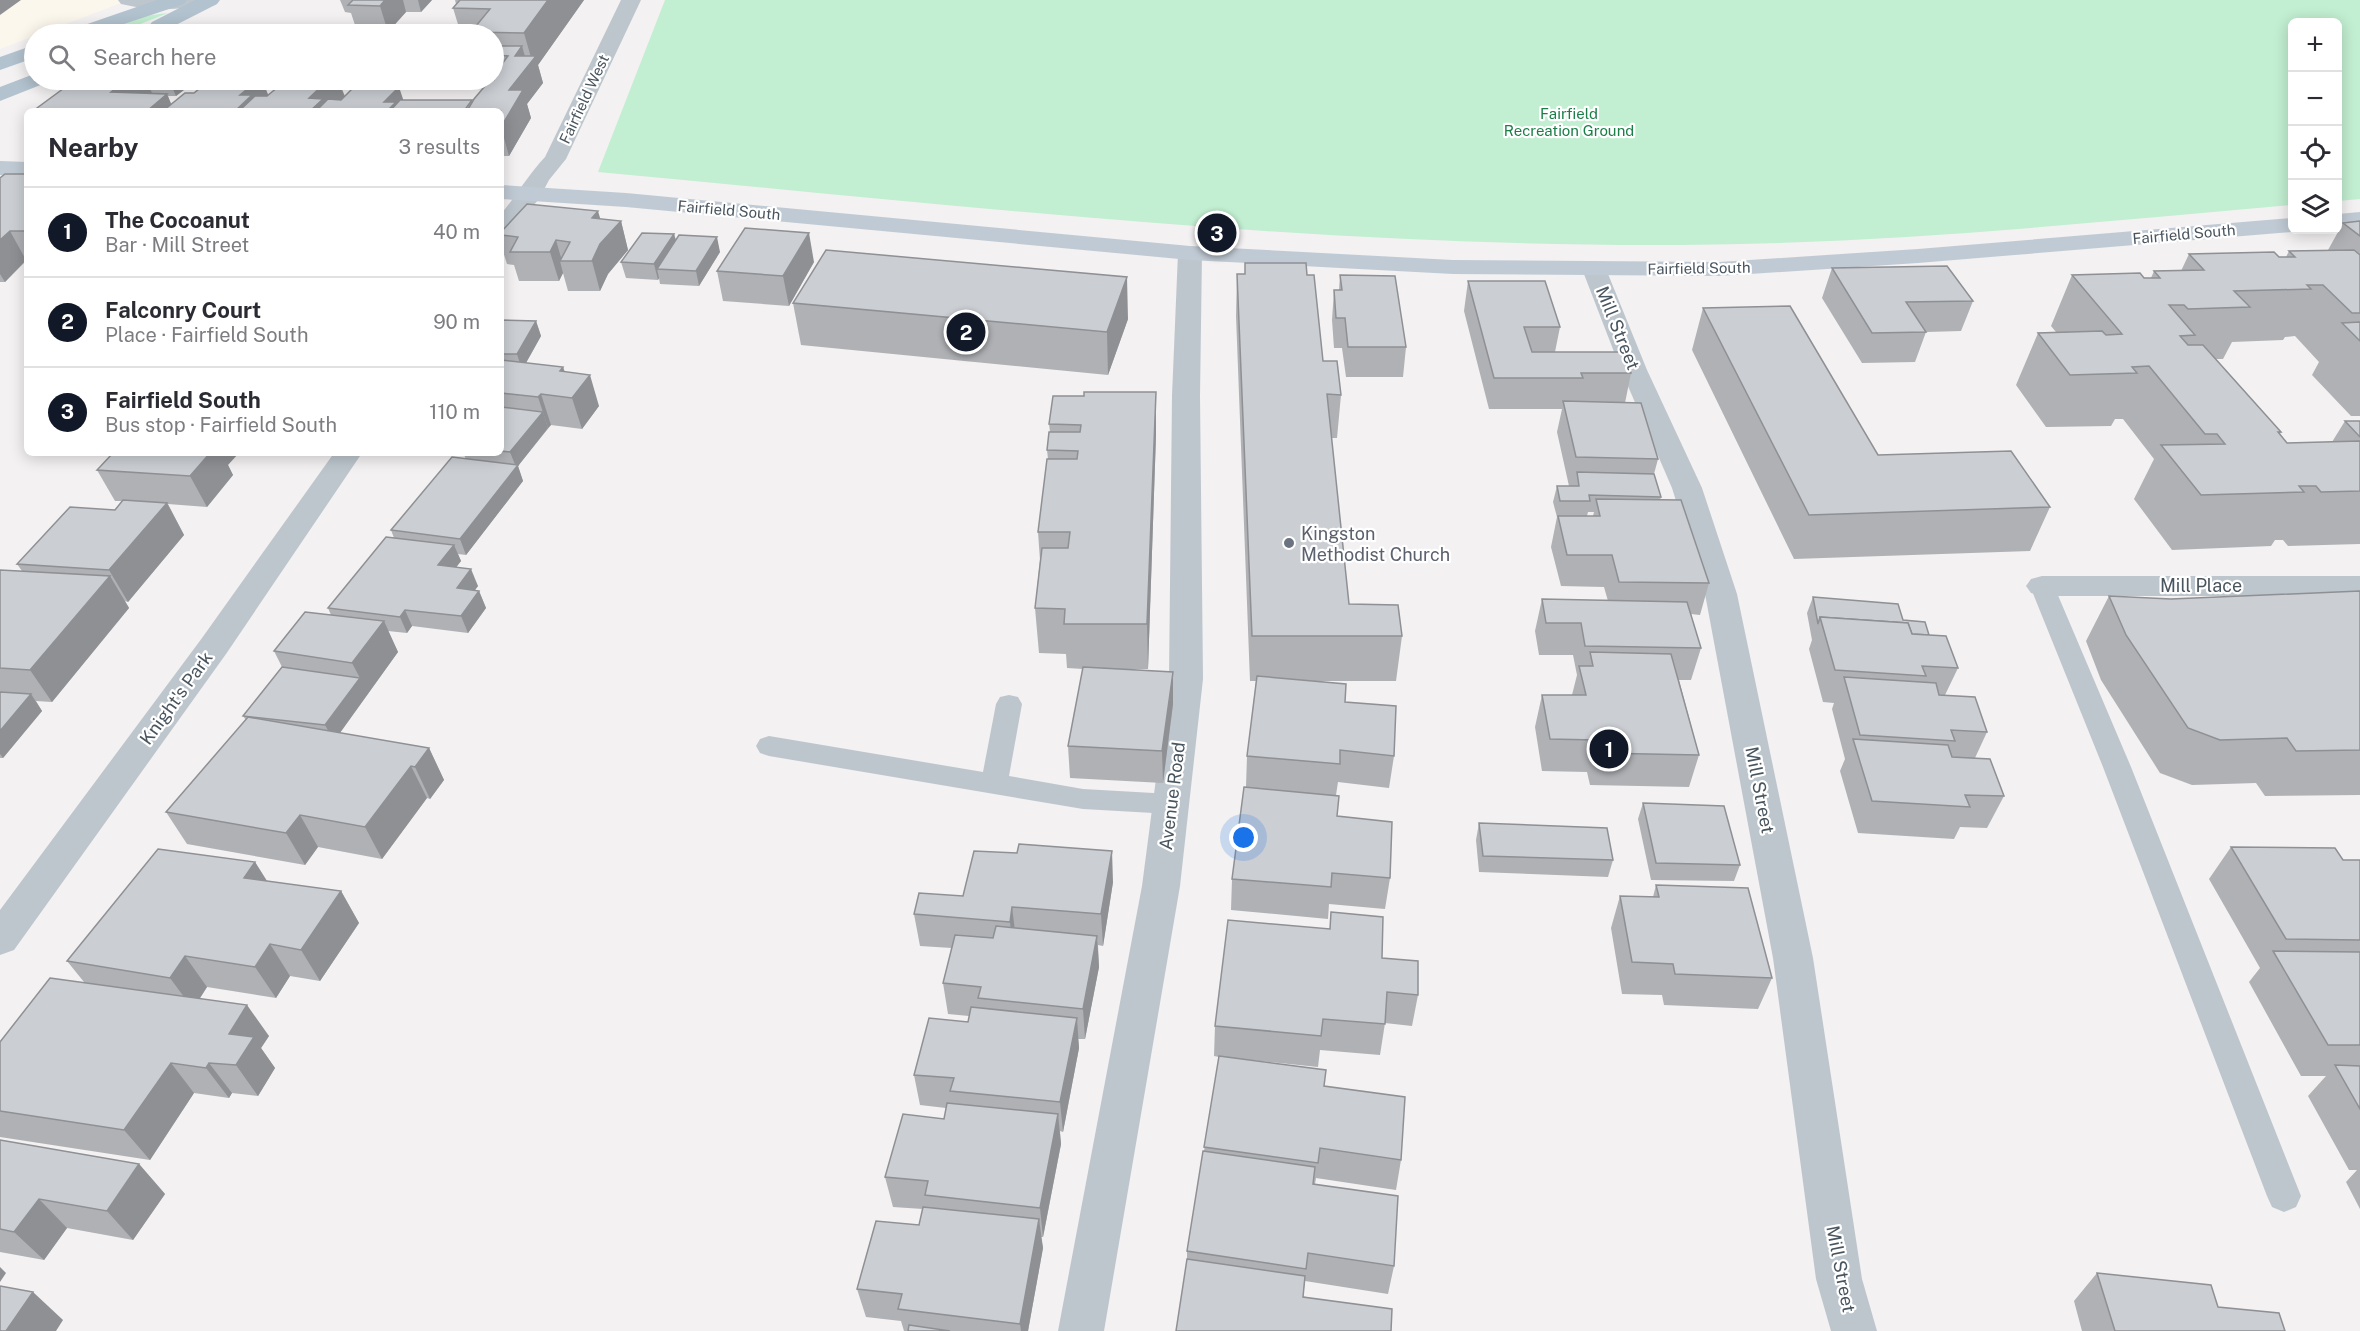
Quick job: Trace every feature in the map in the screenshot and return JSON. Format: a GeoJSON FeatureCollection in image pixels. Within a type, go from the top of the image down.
{"type":"FeatureCollection","features":[{"type":"Feature","properties":{"kind":"main road"},"geometry":{"type":"LineString","coordinates":[[161,24],[209,0]]}},
{"type":"Feature","properties":{"kind":"main road"},"geometry":{"type":"LineString","coordinates":[[95,24],[128,6],[172,2]]}},
{"type":"Feature","properties":{"kind":"main road"},"geometry":{"type":"LineString","coordinates":[[0,64],[24,55]]}},
{"type":"Feature","properties":{"kind":"main road"},"geometry":{"type":"LineString","coordinates":[[0,95],[24,85]]}},
{"type":"Feature","properties":{"kind":"street"},"geometry":{"type":"LineString","coordinates":[[172,2],[209,0]]}},
{"type":"Feature","properties":{"kind":"street","name":"Fairfield West"},"geometry":{"type":"LineString","coordinates":[[531,194],[538,178],[555,159],[631,0]]}},
{"type":"Feature","properties":{"kind":"street"},"geometry":{"type":"LineString","coordinates":[[0,168],[24,169]]}},
{"type":"Feature","properties":{"kind":"street","name":"Fairfield South"},"geometry":{"type":"LineString","coordinates":[[504,192],[638,201],[1190,254],[1442,266],[1594,269],[1719,269],[1918,256],[2288,225]]}},
{"type":"Feature","properties":{"kind":"street"},"geometry":{"type":"LineString","coordinates":[[504,226],[531,194]]}},
{"type":"Feature","properties":{"kind":"street"},"geometry":{"type":"LineString","coordinates":[[2342,221],[2360,219]]}},
{"type":"Feature","properties":{"kind":"street","name":"Avenue Road"},"geometry":{"type":"LineString","coordinates":[[1081,1331],[1161,886],[1186,680],[1186,396],[1190,254]]}},
{"type":"Feature","properties":{"kind":"street","name":"Mill Street"},"geometry":{"type":"LineString","coordinates":[[1594,269],[1634,370],[1687,488],[1721,594],[1793,958],[1839,1279],[1854,1331]]}},
{"type":"Feature","properties":{"kind":"street","name":"Knight's Park"},"geometry":{"type":"LineString","coordinates":[[0,939],[214,646],[346,456]]}},
{"type":"Feature","properties":{"kind":"street","name":"Mill Place"},"geometry":{"type":"LineString","coordinates":[[2042,586],[2360,586]]}},
{"type":"Feature","properties":{"kind":"lane"},"geometry":{"type":"LineString","coordinates":[[2042,586],[2117,767],[2284,1196]]}},
{"type":"Feature","properties":{"kind":"lane"},"geometry":{"type":"LineString","coordinates":[[994,784],[1009,704]]}},
{"type":"Feature","properties":{"kind":"lane"},"geometry":{"type":"LineString","coordinates":[[770,746],[1083,800],[1171,804]]}},
{"type":"Feature","properties":{"kind":"shaded area"},"geometry":{"type":"Polygon","coordinates":[[[0,0],[129,0],[66,24],[24,24],[24,40],[0,49],[0,0]]]}},
{"type":"Feature","properties":{"kind":"green space","name":"Fairfield Recreation Ground"},"geometry":{"type":"Polygon","coordinates":[[[665,0],[2360,0],[2360,199],[2342,201],[2342,18],[2288,18],[2288,205],[1909,237],[1833,241],[1679,245],[1544,244],[1408,239],[1138,222],[598,172],[665,0]]]}},
{"type":"Feature","properties":{"kind":"green space"},"geometry":{"type":"Polygon","coordinates":[[[168,13],[140,24],[118,24],[136,17],[168,13]]]}},
{"type":"Feature","properties":{"kind":"building"},"geometry":{"type":"Polygon","coordinates":[[[353,0],[385,0],[380,6],[348,5],[353,0]]]}},
{"type":"Feature","properties":{"kind":"building"},"geometry":{"type":"Polygon","coordinates":[[[460,0],[548,0],[524,33],[504,33],[504,24],[478,24],[490,9],[453,8],[460,0]]]}},
{"type":"Feature","properties":{"kind":"building"},"geometry":{"type":"Polygon","coordinates":[[[504,46],[522,46],[515,56],[536,56],[509,90],[523,90],[504,122],[504,108],[469,108],[482,90],[504,90],[504,61],[508,56],[504,56],[504,46]]]}},
{"type":"Feature","properties":{"kind":"building"},"geometry":{"type":"Polygon","coordinates":[[[61,90],[114,90],[111,92],[167,94],[151,108],[37,108],[61,90]]]}},
{"type":"Feature","properties":{"kind":"building"},"geometry":{"type":"Polygon","coordinates":[[[198,90],[246,90],[240,95],[252,95],[238,108],[167,108],[185,93],[194,93],[198,90]]]}},
{"type":"Feature","properties":{"kind":"building"},"geometry":{"type":"Polygon","coordinates":[[[274,90],[317,90],[309,98],[323,99],[313,108],[242,108],[255,96],[267,96],[274,90]]]}},
{"type":"Feature","properties":{"kind":"building"},"geometry":{"type":"Polygon","coordinates":[[[351,90],[396,90],[384,102],[396,102],[390,108],[319,108],[328,99],[341,100],[351,90]]]}},
{"type":"Feature","properties":{"kind":"building"},"geometry":{"type":"Polygon","coordinates":[[[400,100],[472,100],[466,108],[393,108],[400,100]]]}},
{"type":"Feature","properties":{"kind":"building"},"geometry":{"type":"Polygon","coordinates":[[[5,174],[24,174],[24,231],[10,231],[0,240],[0,178],[5,174]]]}},
{"type":"Feature","properties":{"kind":"building"},"geometry":{"type":"Polygon","coordinates":[[[527,204],[598,211],[592,218],[621,221],[600,244],[592,261],[560,261],[570,242],[556,240],[550,252],[510,252],[518,237],[504,235],[504,229],[527,204]]]}},
{"type":"Feature","properties":{"kind":"building"},"geometry":{"type":"Polygon","coordinates":[[[2360,221],[2360,236],[2343,223],[2360,221]]]}},
{"type":"Feature","properties":{"kind":"building"},"geometry":{"type":"Polygon","coordinates":[[[745,228],[809,233],[783,276],[717,271],[745,228]]]}},
{"type":"Feature","properties":{"kind":"building"},"geometry":{"type":"Polygon","coordinates":[[[642,233],[674,234],[654,264],[621,262],[642,233]]]}},
{"type":"Feature","properties":{"kind":"building"},"geometry":{"type":"Polygon","coordinates":[[[679,235],[717,237],[696,271],[657,269],[679,235]]]}},
{"type":"Feature","properties":{"kind":"building"},"geometry":{"type":"Polygon","coordinates":[[[826,250],[1127,277],[1107,332],[793,303],[826,250]]]}},
{"type":"Feature","properties":{"kind":"building"},"geometry":{"type":"Polygon","coordinates":[[[2354,250],[2360,255],[2360,313],[2352,313],[2323,285],[2307,285],[2311,289],[2234,291],[2250,307],[2188,309],[2184,305],[2169,305],[2195,335],[2180,336],[2188,345],[2203,345],[2281,432],[2278,432],[2287,443],[2360,441],[2360,491],[2321,492],[2316,486],[2299,486],[2304,492],[2201,495],[2161,445],[2225,444],[2217,434],[2205,434],[2149,366],[2132,367],[2137,373],[2070,375],[2038,333],[2102,331],[2106,335],[2122,334],[2072,275],[2140,273],[2144,278],[2160,278],[2154,271],[2204,270],[2189,254],[2274,252],[2279,257],[2295,257],[2289,251],[2354,250]]]}},
{"type":"Feature","properties":{"kind":"building","name":"Kingston Methodist Church"},"geometry":{"type":"Polygon","coordinates":[[[1245,263],[1306,263],[1307,275],[1314,275],[1323,361],[1337,361],[1341,395],[1327,394],[1349,604],[1398,605],[1402,636],[1252,636],[1237,274],[1245,274],[1245,263]]]}},
{"type":"Feature","properties":{"kind":"building"},"geometry":{"type":"Polygon","coordinates":[[[1947,266],[1973,301],[1906,302],[1926,332],[1872,333],[1832,268],[1947,266]]]}},
{"type":"Feature","properties":{"kind":"building"},"geometry":{"type":"Polygon","coordinates":[[[1340,275],[1395,276],[1406,347],[1348,347],[1345,318],[1336,318],[1334,290],[1342,290],[1340,275]]]}},
{"type":"Feature","properties":{"kind":"building"},"geometry":{"type":"Polygon","coordinates":[[[1468,281],[1545,281],[1560,327],[1524,327],[1532,352],[1624,352],[1631,373],[1581,373],[1583,378],[1494,378],[1468,281]]]}},
{"type":"Feature","properties":{"kind":"building"},"geometry":{"type":"Polygon","coordinates":[[[1790,306],[1878,455],[2011,451],[2050,507],[1809,515],[1703,308],[1790,306]]]}},
{"type":"Feature","properties":{"kind":"building"},"geometry":{"type":"Polygon","coordinates":[[[504,320],[536,321],[517,354],[504,354],[504,320]]]}},
{"type":"Feature","properties":{"kind":"building"},"geometry":{"type":"Polygon","coordinates":[[[2360,322],[2360,341],[2342,323],[2360,322]]]}},
{"type":"Feature","properties":{"kind":"building"},"geometry":{"type":"Polygon","coordinates":[[[504,360],[563,367],[560,371],[590,375],[572,398],[541,394],[538,397],[504,393],[504,360]]]}},
{"type":"Feature","properties":{"kind":"building"},"geometry":{"type":"Polygon","coordinates":[[[1084,392],[1156,392],[1147,624],[1064,624],[1065,609],[1035,608],[1042,548],[1068,548],[1070,532],[1038,532],[1047,459],[1077,459],[1078,451],[1047,450],[1049,432],[1080,432],[1081,425],[1049,424],[1053,396],[1084,396],[1084,392]]]}},
{"type":"Feature","properties":{"kind":"building"},"geometry":{"type":"Polygon","coordinates":[[[1563,401],[1641,403],[1658,459],[1576,457],[1563,401]]]}},
{"type":"Feature","properties":{"kind":"building"},"geometry":{"type":"Polygon","coordinates":[[[504,407],[543,412],[510,452],[504,451],[504,407]]]}},
{"type":"Feature","properties":{"kind":"building"},"geometry":{"type":"Polygon","coordinates":[[[2345,421],[2360,421],[2360,437],[2345,421]]]}},
{"type":"Feature","properties":{"kind":"building"},"geometry":{"type":"Polygon","coordinates":[[[110,456],[207,456],[190,476],[97,470],[110,456]]]}},
{"type":"Feature","properties":{"kind":"building"},"geometry":{"type":"Polygon","coordinates":[[[452,457],[518,465],[460,539],[391,530],[452,457]]]}},
{"type":"Feature","properties":{"kind":"building"},"geometry":{"type":"Polygon","coordinates":[[[1577,472],[1654,474],[1661,497],[1589,495],[1590,501],[1560,501],[1557,486],[1579,486],[1577,472]]]}},
{"type":"Feature","properties":{"kind":"building"},"geometry":{"type":"Polygon","coordinates":[[[1596,499],[1681,500],[1709,583],[1619,582],[1612,555],[1567,555],[1558,516],[1600,516],[1596,499]]]}},
{"type":"Feature","properties":{"kind":"building"},"geometry":{"type":"Polygon","coordinates":[[[123,500],[167,503],[109,570],[17,564],[70,507],[115,510],[123,500]]]}},
{"type":"Feature","properties":{"kind":"building"},"geometry":{"type":"Polygon","coordinates":[[[386,537],[454,545],[438,565],[471,569],[457,588],[479,591],[461,616],[405,610],[400,617],[328,608],[386,537]]]}},
{"type":"Feature","properties":{"kind":"building"},"geometry":{"type":"Polygon","coordinates":[[[0,570],[110,576],[30,670],[0,668],[0,570]]]}},
{"type":"Feature","properties":{"kind":"building"},"geometry":{"type":"Polygon","coordinates":[[[2360,591],[2360,750],[2296,751],[2287,738],[2220,740],[2188,728],[2126,635],[2109,596],[2171,599],[2360,591]]]}},
{"type":"Feature","properties":{"kind":"building"},"geometry":{"type":"Polygon","coordinates":[[[1813,597],[1898,604],[1903,620],[1925,622],[1929,635],[1912,634],[1908,623],[1820,617],[1818,624],[1813,597]]]}},
{"type":"Feature","properties":{"kind":"building"},"geometry":{"type":"Polygon","coordinates":[[[1542,599],[1687,602],[1701,648],[1585,646],[1581,623],[1546,623],[1542,599]]]}},
{"type":"Feature","properties":{"kind":"building"},"geometry":{"type":"Polygon","coordinates":[[[305,612],[384,621],[352,663],[274,651],[305,612]]]}},
{"type":"Feature","properties":{"kind":"building"},"geometry":{"type":"Polygon","coordinates":[[[1820,617],[1908,623],[1912,634],[1946,636],[1958,668],[1922,666],[1926,676],[1835,670],[1820,617]]]}},
{"type":"Feature","properties":{"kind":"building"},"geometry":{"type":"Polygon","coordinates":[[[1590,652],[1671,654],[1699,755],[1598,753],[1595,740],[1550,739],[1542,695],[1586,695],[1579,666],[1593,666],[1590,652]]]}},
{"type":"Feature","properties":{"kind":"building"},"geometry":{"type":"Polygon","coordinates":[[[282,667],[360,678],[325,725],[243,716],[282,667]]]}},
{"type":"Feature","properties":{"kind":"building"},"geometry":{"type":"Polygon","coordinates":[[[1083,667],[1173,672],[1162,751],[1068,746],[1083,667]]]}},
{"type":"Feature","properties":{"kind":"building"},"geometry":{"type":"Polygon","coordinates":[[[1257,676],[1346,684],[1345,702],[1396,706],[1394,756],[1340,750],[1340,764],[1247,756],[1257,676]]]}},
{"type":"Feature","properties":{"kind":"building"},"geometry":{"type":"Polygon","coordinates":[[[1844,677],[1936,683],[1939,695],[1975,697],[1987,732],[1951,730],[1955,741],[1860,735],[1844,677]]]}},
{"type":"Feature","properties":{"kind":"building"},"geometry":{"type":"Polygon","coordinates":[[[0,692],[31,694],[0,731],[0,692]]]}},
{"type":"Feature","properties":{"kind":"building"},"geometry":{"type":"Polygon","coordinates":[[[248,717],[429,748],[415,767],[411,766],[365,827],[300,815],[286,833],[166,812],[248,717]]]}},
{"type":"Feature","properties":{"kind":"building"},"geometry":{"type":"Polygon","coordinates":[[[1853,739],[1948,745],[1952,757],[1990,759],[2004,796],[1965,795],[1970,807],[1872,801],[1853,739]]]}},
{"type":"Feature","properties":{"kind":"building"},"geometry":{"type":"Polygon","coordinates":[[[1244,787],[1339,796],[1337,816],[1392,822],[1390,878],[1332,873],[1331,887],[1232,879],[1244,787]]]}},
{"type":"Feature","properties":{"kind":"building"},"geometry":{"type":"Polygon","coordinates":[[[1643,803],[1724,806],[1740,865],[1656,863],[1643,803]]]}},
{"type":"Feature","properties":{"kind":"building"},"geometry":{"type":"Polygon","coordinates":[[[1479,823],[1607,828],[1613,860],[1483,856],[1479,823]]]}},
{"type":"Feature","properties":{"kind":"building"},"geometry":{"type":"Polygon","coordinates":[[[1019,844],[1112,851],[1101,914],[1012,907],[1010,922],[914,914],[919,893],[963,896],[974,851],[1017,853],[1019,844]]]}},
{"type":"Feature","properties":{"kind":"building"},"geometry":{"type":"Polygon","coordinates":[[[2231,847],[2335,848],[2343,860],[2360,860],[2360,940],[2286,939],[2231,847]]]}},
{"type":"Feature","properties":{"kind":"building"},"geometry":{"type":"Polygon","coordinates":[[[158,849],[255,862],[244,878],[341,891],[301,950],[270,944],[255,967],[185,956],[170,978],[67,961],[158,849]]]}},
{"type":"Feature","properties":{"kind":"building"},"geometry":{"type":"Polygon","coordinates":[[[1656,885],[1748,888],[1772,978],[1675,974],[1673,964],[1632,962],[1620,896],[1659,897],[1656,885]]]}},
{"type":"Feature","properties":{"kind":"building"},"geometry":{"type":"Polygon","coordinates":[[[1331,912],[1383,917],[1382,958],[1418,961],[1418,995],[1387,992],[1385,1024],[1323,1019],[1321,1036],[1215,1026],[1228,920],[1330,929],[1331,912]]]}},
{"type":"Feature","properties":{"kind":"building"},"geometry":{"type":"Polygon","coordinates":[[[996,926],[1097,936],[1083,1009],[978,998],[981,987],[943,983],[955,935],[993,938],[996,926]]]}},
{"type":"Feature","properties":{"kind":"building"},"geometry":{"type":"Polygon","coordinates":[[[2273,951],[2360,952],[2360,1045],[2328,1045],[2273,951]]]}},
{"type":"Feature","properties":{"kind":"building"},"geometry":{"type":"Polygon","coordinates":[[[50,978],[247,1005],[229,1034],[254,1037],[236,1065],[209,1063],[206,1068],[171,1063],[124,1130],[0,1111],[0,1042],[50,978]]]}},
{"type":"Feature","properties":{"kind":"building"},"geometry":{"type":"Polygon","coordinates":[[[971,1007],[1077,1018],[1060,1102],[950,1091],[954,1078],[914,1075],[929,1018],[968,1022],[971,1007]]]}},
{"type":"Feature","properties":{"kind":"building"},"geometry":{"type":"Polygon","coordinates":[[[1219,1056],[1326,1070],[1324,1086],[1405,1097],[1401,1160],[1320,1148],[1318,1163],[1204,1147],[1219,1056]]]}},
{"type":"Feature","properties":{"kind":"building"},"geometry":{"type":"Polygon","coordinates":[[[2335,1065],[2360,1066],[2360,1109],[2335,1065]]]}},
{"type":"Feature","properties":{"kind":"building"},"geometry":{"type":"Polygon","coordinates":[[[947,1103],[1058,1114],[1040,1208],[925,1195],[928,1181],[885,1177],[903,1114],[944,1119],[947,1103]]]}},
{"type":"Feature","properties":{"kind":"building"},"geometry":{"type":"Polygon","coordinates":[[[0,1140],[139,1164],[107,1211],[39,1199],[14,1232],[0,1229],[0,1140]]]}},
{"type":"Feature","properties":{"kind":"building"},"geometry":{"type":"Polygon","coordinates":[[[1203,1151],[1315,1167],[1313,1184],[1398,1196],[1394,1266],[1308,1253],[1306,1269],[1187,1251],[1203,1151]]]}},
{"type":"Feature","properties":{"kind":"building"},"geometry":{"type":"Polygon","coordinates":[[[923,1207],[1039,1219],[1020,1324],[898,1309],[902,1294],[857,1289],[876,1221],[919,1225],[923,1207]]]}},
{"type":"Feature","properties":{"kind":"building"},"geometry":{"type":"Polygon","coordinates":[[[1187,1259],[1305,1276],[1303,1297],[1392,1309],[1391,1331],[1176,1331],[1187,1259]]]}},
{"type":"Feature","properties":{"kind":"building"},"geometry":{"type":"Polygon","coordinates":[[[2097,1273],[2211,1285],[2218,1307],[2279,1313],[2285,1331],[2115,1331],[2097,1273]]]}},
{"type":"Feature","properties":{"kind":"building"},"geometry":{"type":"Polygon","coordinates":[[[0,1286],[33,1292],[6,1331],[0,1331],[0,1286]]]}},
{"type":"Feature","properties":{"kind":"building"},"geometry":{"type":"Polygon","coordinates":[[[909,1325],[950,1331],[908,1331],[909,1325]]]}},
{"type":"Feature","properties":{"kind":"place","name":"Fairfield South"},"geometry":{"type":"Point","coordinates":[1217,233]}},
{"type":"Feature","properties":{"kind":"place","name":"Falconry Court"},"geometry":{"type":"Point","coordinates":[966,332]}},
{"type":"Feature","properties":{"kind":"place","name":"Kingston Methodist Church"},"geometry":{"type":"Point","coordinates":[1289,543]}},
{"type":"Feature","properties":{"kind":"place","name":"The Cocoanut"},"geometry":{"type":"Point","coordinates":[1609,749]}}]}
